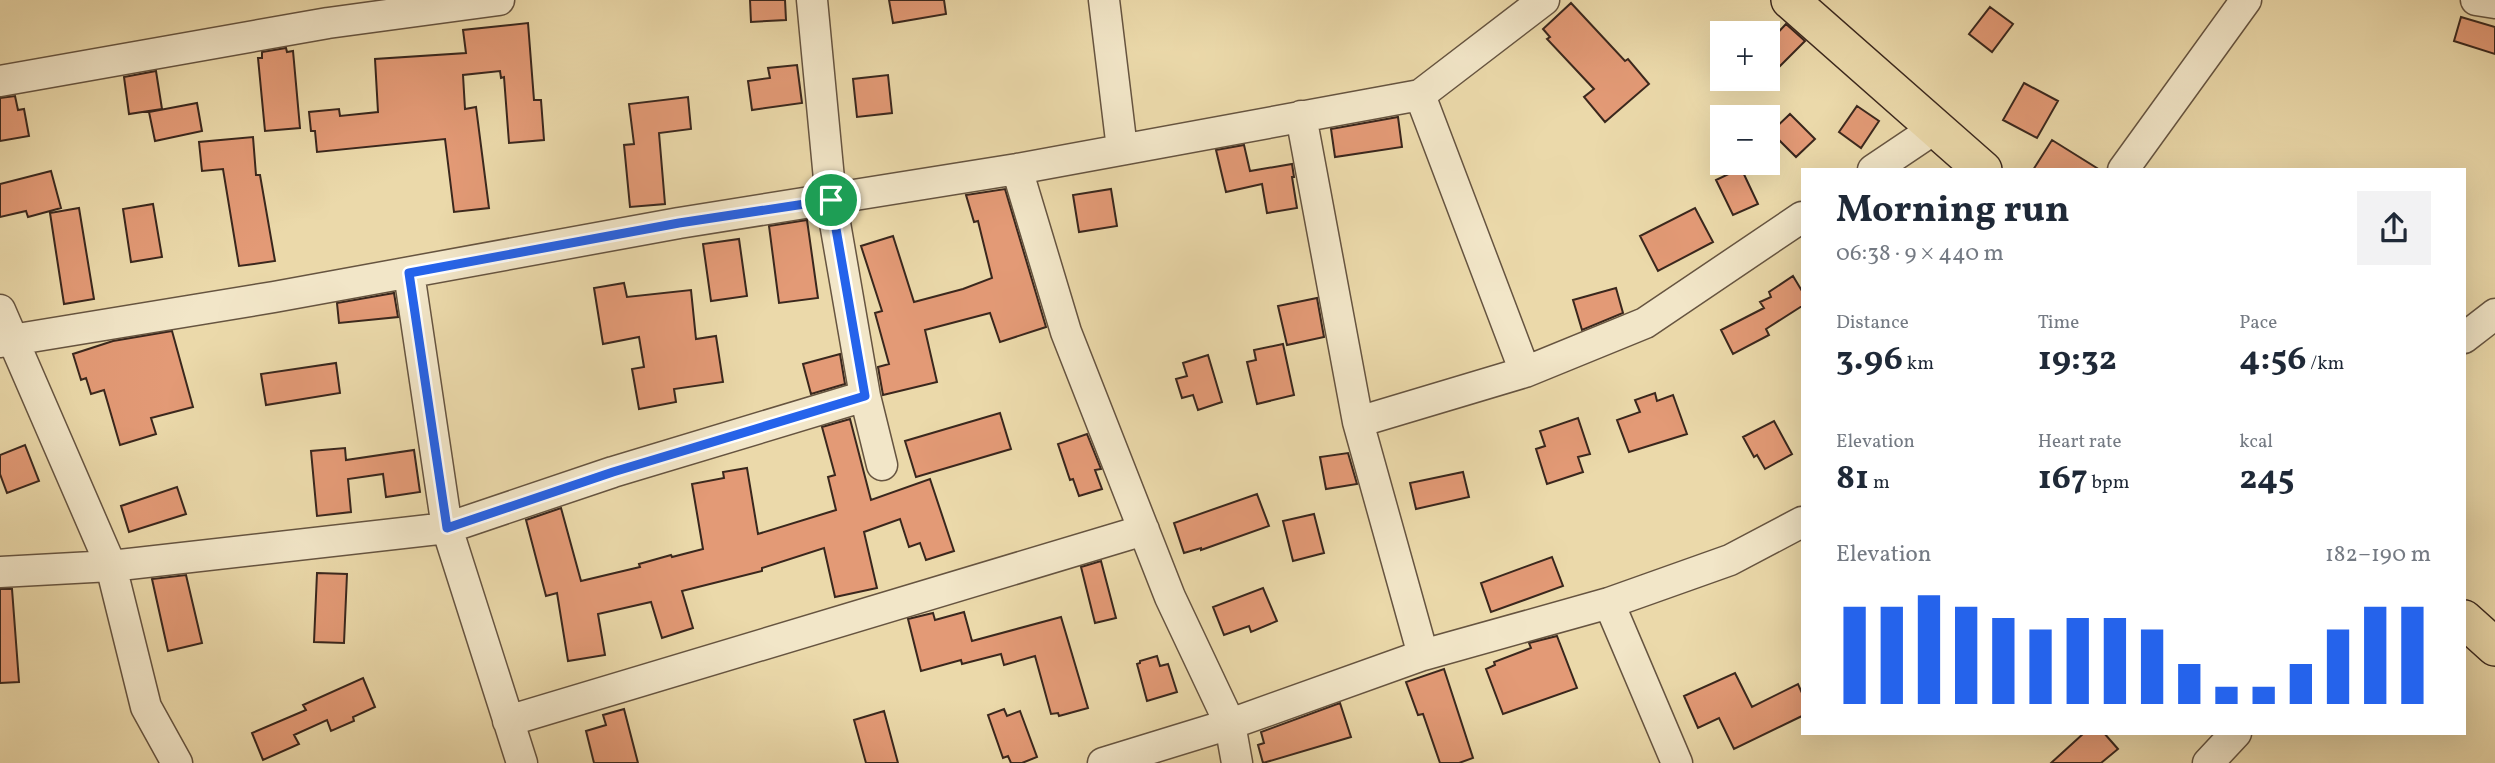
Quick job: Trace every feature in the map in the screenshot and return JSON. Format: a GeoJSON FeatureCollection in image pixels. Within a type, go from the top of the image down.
{"type":"FeatureCollection","features":[{"type":"Feature","properties":{"kind":"main road"},"geometry":{"type":"LineString","coordinates":[[1795,1],[1981,168]]}},
{"type":"Feature","properties":{"kind":"main road"},"geometry":{"type":"LineString","coordinates":[[2466,621],[2495,647]]}},
{"type":"Feature","properties":{"kind":"street"},"geometry":{"type":"LineString","coordinates":[[0,81],[327,11],[499,0]]}},
{"type":"Feature","properties":{"kind":"street"},"geometry":{"type":"LineString","coordinates":[[812,0],[831,200],[865,396],[882,465]]}},
{"type":"Feature","properties":{"kind":"street"},"geometry":{"type":"LineString","coordinates":[[1104,0],[1122,149]]}},
{"type":"Feature","properties":{"kind":"street"},"geometry":{"type":"LineString","coordinates":[[6,341],[409,273],[679,223],[1017,169],[1420,95],[1544,0]]}},
{"type":"Feature","properties":{"kind":"street"},"geometry":{"type":"LineString","coordinates":[[2124,168],[2246,0]]}},
{"type":"Feature","properties":{"kind":"street"},"geometry":{"type":"LineString","coordinates":[[2476,0],[2495,2]]}},
{"type":"Feature","properties":{"kind":"street"},"geometry":{"type":"LineString","coordinates":[[1420,95],[1525,372]]}},
{"type":"Feature","properties":{"kind":"street"},"geometry":{"type":"LineString","coordinates":[[1301,116],[1358,422],[1423,655]]}},
{"type":"Feature","properties":{"kind":"street"},"geometry":{"type":"LineString","coordinates":[[1876,168],[1937,127]]}},
{"type":"Feature","properties":{"kind":"street"},"geometry":{"type":"LineString","coordinates":[[1017,169],[1066,332],[1170,597],[1230,724],[1237,763]]}},
{"type":"Feature","properties":{"kind":"street"},"geometry":{"type":"LineString","coordinates":[[1358,422],[1525,372],[1645,323],[1801,218]]}},
{"type":"Feature","properties":{"kind":"street"},"geometry":{"type":"LineString","coordinates":[[409,273],[447,528],[522,763]]}},
{"type":"Feature","properties":{"kind":"street"},"geometry":{"type":"LineString","coordinates":[[0,310],[6,341],[111,566],[146,707],[177,763]]}},
{"type":"Feature","properties":{"kind":"street"},"geometry":{"type":"LineString","coordinates":[[2466,336],[2495,314]]}},
{"type":"Feature","properties":{"kind":"street"},"geometry":{"type":"LineString","coordinates":[[0,572],[111,566],[447,528],[613,472],[865,396]]}},
{"type":"Feature","properties":{"kind":"street"},"geometry":{"type":"LineString","coordinates":[[1103,763],[1230,724],[1423,655],[1609,603],[1730,560],[1801,523]]}},
{"type":"Feature","properties":{"kind":"street"},"geometry":{"type":"LineString","coordinates":[[508,721],[1144,530]]}},
{"type":"Feature","properties":{"kind":"street"},"geometry":{"type":"LineString","coordinates":[[1609,603],[1677,763]]}},
{"type":"Feature","properties":{"kind":"street"},"geometry":{"type":"LineString","coordinates":[[2208,763],[2234,735]]}},
{"type":"Feature","properties":{"kind":"building"},"geometry":{"type":"Polygon","coordinates":[[[750,0],[785,0],[786,20],[751,22],[750,0]]]}},
{"type":"Feature","properties":{"kind":"building"},"geometry":{"type":"Polygon","coordinates":[[[889,0],[944,0],[946,14],[893,23],[889,0]]]}},
{"type":"Feature","properties":{"kind":"building"},"geometry":{"type":"Polygon","coordinates":[[[1571,3],[1625,61],[1628,59],[1649,84],[1605,122],[1584,97],[1594,89],[1547,39],[1550,37],[1543,29],[1571,3]]]}},
{"type":"Feature","properties":{"kind":"building"},"geometry":{"type":"Polygon","coordinates":[[[1990,7],[2013,24],[1992,52],[1969,34],[1990,7]]]}},
{"type":"Feature","properties":{"kind":"building"},"geometry":{"type":"Polygon","coordinates":[[[2461,17],[2495,27],[2495,54],[2454,41],[2461,17]]]}},
{"type":"Feature","properties":{"kind":"building"},"geometry":{"type":"Polygon","coordinates":[[[528,23],[534,100],[541,100],[544,140],[509,143],[504,77],[501,78],[500,71],[463,75],[465,109],[476,107],[489,208],[454,212],[445,139],[317,152],[315,131],[311,131],[309,112],[339,109],[340,116],[378,112],[375,59],[466,53],[463,30],[528,23]]]}},
{"type":"Feature","properties":{"kind":"building"},"geometry":{"type":"Polygon","coordinates":[[[1786,24],[1805,41],[1780,66],[1780,30],[1786,24]]]}},
{"type":"Feature","properties":{"kind":"building"},"geometry":{"type":"Polygon","coordinates":[[[286,48],[287,52],[293,51],[300,128],[265,131],[258,58],[262,58],[262,52],[286,48]]]}},
{"type":"Feature","properties":{"kind":"building"},"geometry":{"type":"Polygon","coordinates":[[[797,65],[802,103],[752,110],[748,81],[770,78],[768,68],[797,65]]]}},
{"type":"Feature","properties":{"kind":"building"},"geometry":{"type":"Polygon","coordinates":[[[156,71],[162,109],[129,114],[124,77],[156,71]]]}},
{"type":"Feature","properties":{"kind":"building"},"geometry":{"type":"Polygon","coordinates":[[[888,75],[892,113],[857,117],[853,79],[888,75]]]}},
{"type":"Feature","properties":{"kind":"building"},"geometry":{"type":"Polygon","coordinates":[[[2024,83],[2058,101],[2037,138],[2003,120],[2024,83]]]}},
{"type":"Feature","properties":{"kind":"building"},"geometry":{"type":"Polygon","coordinates":[[[15,96],[18,110],[24,109],[29,136],[0,141],[0,98],[15,96]]]}},
{"type":"Feature","properties":{"kind":"building"},"geometry":{"type":"Polygon","coordinates":[[[688,97],[691,129],[659,133],[665,204],[630,207],[624,145],[634,144],[629,104],[688,97]]]}},
{"type":"Feature","properties":{"kind":"building"},"geometry":{"type":"Polygon","coordinates":[[[197,103],[202,131],[155,141],[149,112],[197,103]]]}},
{"type":"Feature","properties":{"kind":"building"},"geometry":{"type":"Polygon","coordinates":[[[1857,106],[1879,121],[1861,148],[1839,132],[1857,106]]]}},
{"type":"Feature","properties":{"kind":"building"},"geometry":{"type":"Polygon","coordinates":[[[1790,114],[1815,139],[1796,157],[1780,141],[1780,123],[1790,114]]]}},
{"type":"Feature","properties":{"kind":"building"},"geometry":{"type":"Polygon","coordinates":[[[1398,117],[1402,147],[1335,157],[1331,129],[1398,117]]]}},
{"type":"Feature","properties":{"kind":"building"},"geometry":{"type":"Polygon","coordinates":[[[253,137],[256,175],[260,175],[275,261],[239,266],[223,169],[202,171],[199,142],[253,137]]]}},
{"type":"Feature","properties":{"kind":"building"},"geometry":{"type":"Polygon","coordinates":[[[2052,140],[2097,168],[2034,168],[2052,140]]]}},
{"type":"Feature","properties":{"kind":"building"},"geometry":{"type":"Polygon","coordinates":[[[1244,145],[1250,171],[1292,164],[1297,208],[1267,213],[1262,184],[1226,192],[1216,150],[1244,145]]]}},
{"type":"Feature","properties":{"kind":"building"},"geometry":{"type":"Polygon","coordinates":[[[51,171],[61,208],[28,217],[26,211],[0,217],[0,184],[51,171]]]}},
{"type":"Feature","properties":{"kind":"building"},"geometry":{"type":"Polygon","coordinates":[[[1726,175],[1744,175],[1758,204],[1733,215],[1716,180],[1726,175]]]}},
{"type":"Feature","properties":{"kind":"building"},"geometry":{"type":"Polygon","coordinates":[[[1005,189],[1046,327],[1000,342],[990,313],[925,330],[937,382],[883,395],[878,367],[889,364],[875,313],[882,311],[861,246],[893,236],[914,302],[992,278],[978,221],[974,222],[966,195],[1005,189]]]}},
{"type":"Feature","properties":{"kind":"building"},"geometry":{"type":"Polygon","coordinates":[[[1111,189],[1117,226],[1079,232],[1073,195],[1111,189]]]}},
{"type":"Feature","properties":{"kind":"building"},"geometry":{"type":"Polygon","coordinates":[[[153,204],[162,257],[131,262],[123,209],[153,204]]]}},
{"type":"Feature","properties":{"kind":"building"},"geometry":{"type":"Polygon","coordinates":[[[79,208],[94,299],[64,304],[50,213],[79,208]]]}},
{"type":"Feature","properties":{"kind":"building"},"geometry":{"type":"Polygon","coordinates":[[[1695,208],[1713,242],[1658,271],[1640,236],[1695,208]]]}},
{"type":"Feature","properties":{"kind":"building"},"geometry":{"type":"Polygon","coordinates":[[[807,220],[818,298],[779,303],[769,226],[807,220]]]}},
{"type":"Feature","properties":{"kind":"building"},"geometry":{"type":"Polygon","coordinates":[[[739,239],[747,296],[711,301],[703,244],[739,239]]]}},
{"type":"Feature","properties":{"kind":"building"},"geometry":{"type":"Polygon","coordinates":[[[1793,276],[1801,289],[1801,307],[1766,329],[1769,335],[1733,354],[1721,330],[1764,308],[1760,302],[1771,297],[1769,292],[1793,276]]]}},
{"type":"Feature","properties":{"kind":"building"},"geometry":{"type":"Polygon","coordinates":[[[624,283],[627,297],[691,290],[696,339],[716,336],[723,382],[674,389],[676,402],[639,409],[632,369],[644,367],[639,337],[603,344],[594,288],[624,283]]]}},
{"type":"Feature","properties":{"kind":"building"},"geometry":{"type":"Polygon","coordinates":[[[1616,288],[1623,313],[1582,330],[1573,300],[1616,288]]]}},
{"type":"Feature","properties":{"kind":"building"},"geometry":{"type":"Polygon","coordinates":[[[394,293],[398,317],[339,323],[337,303],[394,293]]]}},
{"type":"Feature","properties":{"kind":"building"},"geometry":{"type":"Polygon","coordinates":[[[1317,298],[1324,337],[1287,345],[1278,306],[1317,298]]]}},
{"type":"Feature","properties":{"kind":"building"},"geometry":{"type":"Polygon","coordinates":[[[172,331],[193,407],[151,418],[156,434],[120,445],[104,390],[91,394],[86,378],[81,380],[73,354],[113,341],[172,331]]]}},
{"type":"Feature","properties":{"kind":"building"},"geometry":{"type":"Polygon","coordinates":[[[1283,344],[1294,395],[1257,404],[1247,362],[1256,360],[1254,350],[1283,344]]]}},
{"type":"Feature","properties":{"kind":"building"},"geometry":{"type":"Polygon","coordinates":[[[840,354],[845,384],[811,394],[803,364],[840,354]]]}},
{"type":"Feature","properties":{"kind":"building"},"geometry":{"type":"Polygon","coordinates":[[[1208,355],[1222,402],[1198,410],[1193,395],[1182,398],[1176,379],[1187,376],[1183,363],[1208,355]]]}},
{"type":"Feature","properties":{"kind":"building"},"geometry":{"type":"Polygon","coordinates":[[[336,363],[340,393],[266,405],[261,374],[336,363]]]}},
{"type":"Feature","properties":{"kind":"building"},"geometry":{"type":"Polygon","coordinates":[[[1655,393],[1657,401],[1673,395],[1687,434],[1629,452],[1617,420],[1640,412],[1635,400],[1655,393]]]}},
{"type":"Feature","properties":{"kind":"building"},"geometry":{"type":"Polygon","coordinates":[[[1000,413],[1011,449],[916,477],[905,441],[1000,413]]]}},
{"type":"Feature","properties":{"kind":"building"},"geometry":{"type":"Polygon","coordinates":[[[1578,418],[1590,454],[1578,457],[1583,472],[1547,484],[1536,449],[1545,446],[1540,431],[1578,418]]]}},
{"type":"Feature","properties":{"kind":"building"},"geometry":{"type":"Polygon","coordinates":[[[850,419],[871,500],[930,479],[954,551],[926,560],[920,543],[909,547],[900,519],[864,532],[877,588],[835,597],[824,548],[762,568],[762,571],[682,591],[693,628],[662,638],[651,602],[598,614],[605,655],[568,661],[557,593],[546,596],[526,520],[561,508],[581,581],[640,567],[639,564],[671,555],[672,557],[703,549],[692,484],[724,478],[723,472],[747,468],[758,534],[836,510],[828,477],[835,475],[822,427],[850,419]]]}},
{"type":"Feature","properties":{"kind":"building"},"geometry":{"type":"Polygon","coordinates":[[[1774,421],[1792,454],[1765,469],[1757,455],[1754,457],[1743,437],[1774,421]]]}},
{"type":"Feature","properties":{"kind":"building"},"geometry":{"type":"Polygon","coordinates":[[[1087,434],[1101,469],[1095,470],[1102,489],[1079,496],[1073,479],[1070,480],[1058,444],[1087,434]]]}},
{"type":"Feature","properties":{"kind":"building"},"geometry":{"type":"Polygon","coordinates":[[[25,445],[39,481],[7,493],[0,474],[0,455],[25,445]]]}},
{"type":"Feature","properties":{"kind":"building"},"geometry":{"type":"Polygon","coordinates":[[[345,448],[346,460],[414,450],[420,492],[386,497],[383,474],[348,479],[351,512],[317,516],[311,451],[345,448]]]}},
{"type":"Feature","properties":{"kind":"building"},"geometry":{"type":"Polygon","coordinates":[[[1348,453],[1357,484],[1326,489],[1320,457],[1348,453]]]}},
{"type":"Feature","properties":{"kind":"building"},"geometry":{"type":"Polygon","coordinates":[[[1463,472],[1469,497],[1416,509],[1410,483],[1463,472]]]}},
{"type":"Feature","properties":{"kind":"building"},"geometry":{"type":"Polygon","coordinates":[[[177,487],[186,514],[129,532],[121,506],[177,487]]]}},
{"type":"Feature","properties":{"kind":"building"},"geometry":{"type":"Polygon","coordinates":[[[1257,494],[1269,526],[1201,550],[1184,553],[1174,523],[1257,494]]]}},
{"type":"Feature","properties":{"kind":"building"},"geometry":{"type":"Polygon","coordinates":[[[1314,514],[1324,553],[1293,561],[1283,521],[1314,514]]]}},
{"type":"Feature","properties":{"kind":"building"},"geometry":{"type":"Polygon","coordinates":[[[1552,557],[1563,586],[1491,612],[1481,583],[1552,557]]]}},
{"type":"Feature","properties":{"kind":"building"},"geometry":{"type":"Polygon","coordinates":[[[1101,561],[1116,618],[1095,623],[1081,567],[1101,561]]]}},
{"type":"Feature","properties":{"kind":"building"},"geometry":{"type":"Polygon","coordinates":[[[317,573],[347,574],[344,643],[314,642],[317,573]]]}},
{"type":"Feature","properties":{"kind":"building"},"geometry":{"type":"Polygon","coordinates":[[[186,575],[202,643],[168,651],[152,579],[186,575]]]}},
{"type":"Feature","properties":{"kind":"building"},"geometry":{"type":"Polygon","coordinates":[[[1263,588],[1277,621],[1251,632],[1249,626],[1224,635],[1213,607],[1263,588]]]}},
{"type":"Feature","properties":{"kind":"building"},"geometry":{"type":"Polygon","coordinates":[[[0,589],[12,589],[19,682],[0,683],[0,589]]]}},
{"type":"Feature","properties":{"kind":"building"},"geometry":{"type":"Polygon","coordinates":[[[964,612],[972,641],[1061,617],[1088,708],[1059,716],[1058,713],[1051,714],[1035,656],[1004,665],[1001,654],[962,664],[961,660],[921,671],[908,619],[933,613],[935,620],[964,612]]]}},
{"type":"Feature","properties":{"kind":"building"},"geometry":{"type":"Polygon","coordinates":[[[1557,636],[1577,688],[1503,714],[1486,669],[1495,665],[1494,662],[1531,648],[1529,643],[1557,636]]]}},
{"type":"Feature","properties":{"kind":"building"},"geometry":{"type":"Polygon","coordinates":[[[1157,656],[1160,666],[1168,664],[1177,692],[1147,701],[1137,664],[1157,656]]]}},
{"type":"Feature","properties":{"kind":"building"},"geometry":{"type":"Polygon","coordinates":[[[1444,669],[1473,758],[1459,763],[1440,763],[1423,714],[1418,715],[1406,682],[1444,669]]]}},
{"type":"Feature","properties":{"kind":"building"},"geometry":{"type":"Polygon","coordinates":[[[1735,673],[1752,707],[1798,684],[1801,691],[1801,716],[1734,749],[1719,718],[1698,728],[1684,696],[1735,673]]]}},
{"type":"Feature","properties":{"kind":"building"},"geometry":{"type":"Polygon","coordinates":[[[363,678],[375,707],[353,717],[354,721],[331,731],[327,720],[294,735],[299,744],[263,760],[252,733],[306,710],[303,705],[363,678]]]}},
{"type":"Feature","properties":{"kind":"building"},"geometry":{"type":"Polygon","coordinates":[[[1340,703],[1351,737],[1263,763],[1258,745],[1264,743],[1261,732],[1340,703]]]}},
{"type":"Feature","properties":{"kind":"building"},"geometry":{"type":"Polygon","coordinates":[[[624,709],[638,763],[594,763],[586,731],[606,725],[603,715],[624,709]]]}},
{"type":"Feature","properties":{"kind":"building"},"geometry":{"type":"Polygon","coordinates":[[[1004,709],[1007,716],[1020,711],[1037,757],[1022,763],[1011,763],[1008,756],[1003,758],[988,715],[1004,709]]]}},
{"type":"Feature","properties":{"kind":"building"},"geometry":{"type":"Polygon","coordinates":[[[884,711],[898,763],[866,763],[854,720],[884,711]]]}},
{"type":"Feature","properties":{"kind":"building"},"geometry":{"type":"Polygon","coordinates":[[[2082,735],[2106,735],[2118,749],[2101,763],[2051,763],[2082,735]]]}},
{"type":"Feature","properties":{"kind":"route"},"geometry":{"type":"LineString","coordinates":[[831,200],[865,396],[613,472],[447,528],[409,273],[679,223],[831,200]]}}]}
